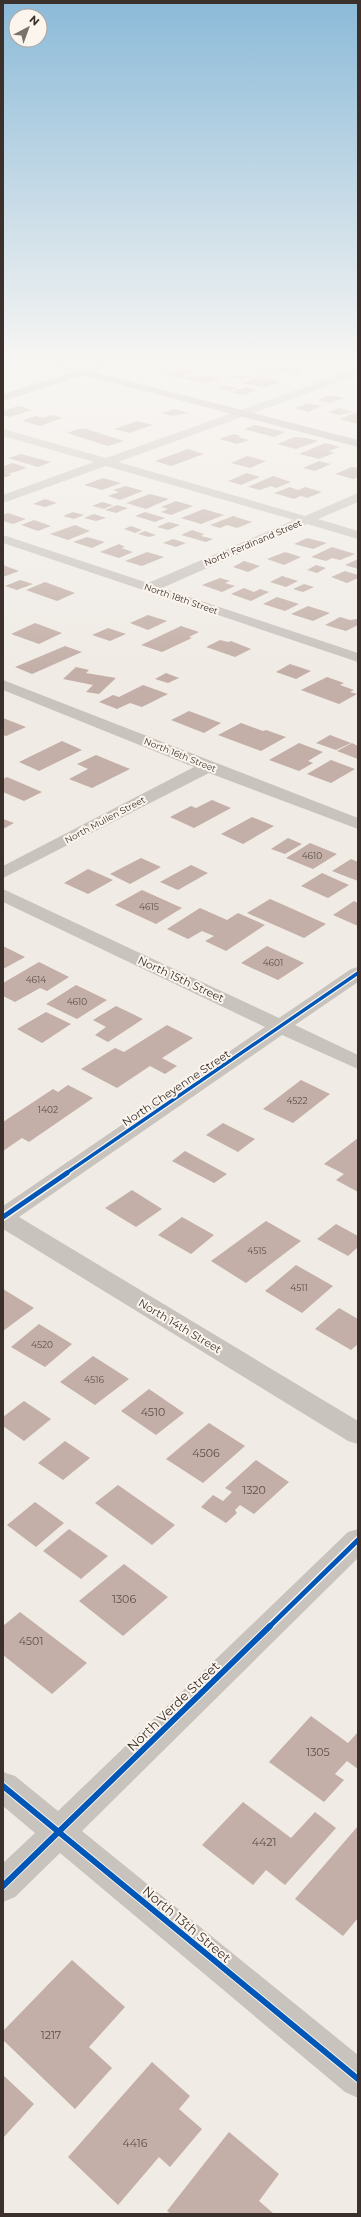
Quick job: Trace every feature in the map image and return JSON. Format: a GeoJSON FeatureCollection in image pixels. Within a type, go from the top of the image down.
{"type":"FeatureCollection","features":[{"type":"Feature","properties":{"kind":"street"},"geometry":{"type":"LineString","coordinates":[[3,499],[105,462]]}},
{"type":"Feature","properties":{"kind":"street"},"geometry":{"type":"LineString","coordinates":[[108,462],[358,535]]}},
{"type":"Feature","properties":{"kind":"street","name":"North Ferdinand Street"},"geometry":{"type":"LineString","coordinates":[[149,588],[358,497]]}},
{"type":"Feature","properties":{"kind":"street","name":"North 18th Street"},"geometry":{"type":"LineString","coordinates":[[3,539],[358,658]]}},
{"type":"Feature","properties":{"kind":"street","name":"North 16th Street"},"geometry":{"type":"LineString","coordinates":[[3,685],[208,767],[358,824]]}},
{"type":"Feature","properties":{"kind":"street","name":"North Mullen Street"},"geometry":{"type":"LineString","coordinates":[[3,873],[208,767]]}},
{"type":"Feature","properties":{"kind":"street","name":"North 15th Street"},"geometry":{"type":"LineString","coordinates":[[3,895],[358,1063]]}},
{"type":"Feature","properties":{"kind":"street","name":"North Cheyenne Street"},"geometry":{"type":"LineString","coordinates":[[3,1218],[358,973]]}},
{"type":"Feature","properties":{"kind":"street","name":"North 14th Street"},"geometry":{"type":"LineString","coordinates":[[3,1218],[358,1434]]}},
{"type":"Feature","properties":{"kind":"street","name":"North Verde Street"},"geometry":{"type":"LineString","coordinates":[[3,1886],[358,1540]]}},
{"type":"Feature","properties":{"kind":"street","name":"North 13th Street"},"geometry":{"type":"LineString","coordinates":[[3,1786],[358,2079]]}},
{"type":"Feature","properties":{"kind":"building"},"geometry":{"type":"Polygon","coordinates":[[[23,462],[50,462],[38,467],[23,462]]]}},
{"type":"Feature","properties":{"kind":"building"},"geometry":{"type":"Polygon","coordinates":[[[160,462],[181,462],[171,466],[160,462]]]}},
{"type":"Feature","properties":{"kind":"building"},"geometry":{"type":"Polygon","coordinates":[[[232,462],[263,462],[250,468],[231,463],[232,462]]]}},
{"type":"Feature","properties":{"kind":"building"},"geometry":{"type":"Polygon","coordinates":[[[316,462],[331,464],[315,471],[303,468],[316,462]]]}},
{"type":"Feature","properties":{"kind":"building"},"geometry":{"type":"Polygon","coordinates":[[[13,463],[27,468],[8,474],[12,475],[3,478],[3,466],[13,463]]]}},
{"type":"Feature","properties":{"kind":"building"},"geometry":{"type":"Polygon","coordinates":[[[352,467],[358,468],[358,477],[353,479],[335,474],[352,467]]]}},
{"type":"Feature","properties":{"kind":"building"},"geometry":{"type":"Polygon","coordinates":[[[247,473],[260,477],[241,485],[228,481],[247,473]]]}},
{"type":"Feature","properties":{"kind":"building"},"geometry":{"type":"Polygon","coordinates":[[[273,476],[291,482],[276,488],[271,486],[260,490],[248,487],[273,476]]]}},
{"type":"Feature","properties":{"kind":"building"},"geometry":{"type":"Polygon","coordinates":[[[103,478],[121,483],[102,490],[84,485],[103,478]]]}},
{"type":"Feature","properties":{"kind":"building"},"geometry":{"type":"Polygon","coordinates":[[[126,486],[143,491],[120,500],[108,496],[119,492],[113,490],[126,486]]]}},
{"type":"Feature","properties":{"kind":"building"},"geometry":{"type":"Polygon","coordinates":[[[290,487],[298,490],[305,487],[322,492],[307,498],[301,496],[294,499],[274,493],[290,487]]]}},
{"type":"Feature","properties":{"kind":"building"},"geometry":{"type":"Polygon","coordinates":[[[150,494],[169,499],[146,509],[126,503],[150,494]]]}},
{"type":"Feature","properties":{"kind":"building"},"geometry":{"type":"Polygon","coordinates":[[[45,499],[57,503],[45,507],[33,504],[45,499]]]}},
{"type":"Feature","properties":{"kind":"building"},"geometry":{"type":"Polygon","coordinates":[[[176,501],[193,506],[171,515],[161,512],[168,509],[161,507],[176,501]]]}},
{"type":"Feature","properties":{"kind":"building"},"geometry":{"type":"Polygon","coordinates":[[[102,502],[113,505],[104,509],[92,506],[102,502]]]}},
{"type":"Feature","properties":{"kind":"building"},"geometry":{"type":"Polygon","coordinates":[[[117,505],[128,508],[116,513],[105,510],[117,505]]]}},
{"type":"Feature","properties":{"kind":"building"},"geometry":{"type":"Polygon","coordinates":[[[204,509],[224,515],[201,524],[181,518],[204,509]]]}},
{"type":"Feature","properties":{"kind":"building"},"geometry":{"type":"Polygon","coordinates":[[[73,512],[84,515],[74,519],[63,516],[73,512]]]}},
{"type":"Feature","properties":{"kind":"building"},"geometry":{"type":"Polygon","coordinates":[[[145,512],[165,518],[155,522],[135,516],[145,512]]]}},
{"type":"Feature","properties":{"kind":"building"},"geometry":{"type":"Polygon","coordinates":[[[8,513],[26,519],[13,524],[3,521],[3,515],[8,513]]]}},
{"type":"Feature","properties":{"kind":"building"},"geometry":{"type":"Polygon","coordinates":[[[94,514],[106,518],[96,521],[84,518],[94,514]]]}},
{"type":"Feature","properties":{"kind":"building"},"geometry":{"type":"Polygon","coordinates":[[[233,516],[252,522],[237,528],[227,525],[220,528],[210,525],[233,516]]]}},
{"type":"Feature","properties":{"kind":"building"},"geometry":{"type":"Polygon","coordinates":[[[34,520],[51,526],[38,531],[21,525],[34,520]]]}},
{"type":"Feature","properties":{"kind":"building"},"geometry":{"type":"Polygon","coordinates":[[[169,522],[180,525],[168,530],[157,527],[169,522]]]}},
{"type":"Feature","properties":{"kind":"building"},"geometry":{"type":"Polygon","coordinates":[[[75,525],[90,531],[68,540],[50,534],[75,525]]]}},
{"type":"Feature","properties":{"kind":"building"},"geometry":{"type":"Polygon","coordinates":[[[131,526],[142,530],[135,533],[124,529],[131,526]]]}},
{"type":"Feature","properties":{"kind":"building"},"geometry":{"type":"Polygon","coordinates":[[[192,530],[204,534],[201,536],[213,539],[206,542],[181,535],[192,530]]]}},
{"type":"Feature","properties":{"kind":"building"},"geometry":{"type":"Polygon","coordinates":[[[145,531],[156,535],[149,537],[138,534],[145,531]]]}},
{"type":"Feature","properties":{"kind":"building"},"geometry":{"type":"Polygon","coordinates":[[[87,537],[105,542],[92,548],[73,542],[87,537]]]}},
{"type":"Feature","properties":{"kind":"building"},"geometry":{"type":"Polygon","coordinates":[[[307,538],[327,543],[313,549],[294,544],[307,538]]]}},
{"type":"Feature","properties":{"kind":"building"},"geometry":{"type":"Polygon","coordinates":[[[173,539],[186,543],[176,547],[163,543],[173,539]]]}},
{"type":"Feature","properties":{"kind":"building"},"geometry":{"type":"Polygon","coordinates":[[[119,544],[125,547],[121,548],[133,552],[119,558],[100,552],[119,544]]]}},
{"type":"Feature","properties":{"kind":"building"},"geometry":{"type":"Polygon","coordinates":[[[332,547],[355,554],[340,560],[332,558],[326,561],[311,557],[332,547]]]}},
{"type":"Feature","properties":{"kind":"building"},"geometry":{"type":"Polygon","coordinates":[[[147,552],[164,557],[142,566],[125,561],[147,552]]]}},
{"type":"Feature","properties":{"kind":"building"},"geometry":{"type":"Polygon","coordinates":[[[285,552],[301,557],[284,565],[267,559],[285,552]]]}},
{"type":"Feature","properties":{"kind":"building"},"geometry":{"type":"Polygon","coordinates":[[[358,559],[358,569],[345,565],[358,559]]]}},
{"type":"Feature","properties":{"kind":"building"},"geometry":{"type":"Polygon","coordinates":[[[244,561],[260,566],[248,572],[233,567],[244,561]]]}},
{"type":"Feature","properties":{"kind":"building"},"geometry":{"type":"Polygon","coordinates":[[[3,565],[19,571],[3,577],[3,565]]]}},
{"type":"Feature","properties":{"kind":"building"},"geometry":{"type":"Polygon","coordinates":[[[316,565],[326,568],[317,573],[307,570],[316,565]]]}},
{"type":"Feature","properties":{"kind":"building"},"geometry":{"type":"Polygon","coordinates":[[[345,571],[358,575],[358,578],[347,583],[331,577],[345,571]]]}},
{"type":"Feature","properties":{"kind":"building"},"geometry":{"type":"Polygon","coordinates":[[[282,576],[298,581],[286,587],[270,582],[282,576]]]}},
{"type":"Feature","properties":{"kind":"building"},"geometry":{"type":"Polygon","coordinates":[[[220,578],[230,581],[225,583],[235,586],[222,592],[202,585],[220,578]]]}},
{"type":"Feature","properties":{"kind":"building"},"geometry":{"type":"Polygon","coordinates":[[[20,580],[33,584],[17,590],[5,586],[20,580]]]}},
{"type":"Feature","properties":{"kind":"building"},"geometry":{"type":"Polygon","coordinates":[[[45,582],[75,593],[57,601],[26,590],[45,582]]]}},
{"type":"Feature","properties":{"kind":"building"},"geometry":{"type":"Polygon","coordinates":[[[304,584],[314,587],[303,592],[293,589],[304,584]]]}},
{"type":"Feature","properties":{"kind":"building"},"geometry":{"type":"Polygon","coordinates":[[[244,588],[254,592],[260,589],[269,592],[251,601],[231,594],[244,588]]]}},
{"type":"Feature","properties":{"kind":"building"},"geometry":{"type":"Polygon","coordinates":[[[277,597],[299,604],[285,611],[263,604],[277,597]]]}},
{"type":"Feature","properties":{"kind":"building"},"geometry":{"type":"Polygon","coordinates":[[[308,606],[330,613],[313,621],[291,614],[308,606]]]}},
{"type":"Feature","properties":{"kind":"building"},"geometry":{"type":"Polygon","coordinates":[[[148,615],[167,621],[148,630],[130,623],[148,615]]]}},
{"type":"Feature","properties":{"kind":"building"},"geometry":{"type":"Polygon","coordinates":[[[340,617],[350,620],[358,619],[358,625],[346,631],[325,625],[340,617]]]}},
{"type":"Feature","properties":{"kind":"building"},"geometry":{"type":"Polygon","coordinates":[[[35,623],[62,633],[39,644],[11,634],[35,623]]]}},
{"type":"Feature","properties":{"kind":"building"},"geometry":{"type":"Polygon","coordinates":[[[181,626],[199,632],[189,637],[192,638],[162,652],[141,645],[181,626]]]}},
{"type":"Feature","properties":{"kind":"building"},"geometry":{"type":"Polygon","coordinates":[[[108,628],[126,634],[110,641],[92,635],[108,628]]]}},
{"type":"Feature","properties":{"kind":"building"},"geometry":{"type":"Polygon","coordinates":[[[220,640],[228,642],[231,641],[251,649],[235,657],[206,647],[220,640]]]}},
{"type":"Feature","properties":{"kind":"building"},"geometry":{"type":"Polygon","coordinates":[[[65,646],[82,652],[32,674],[15,667],[65,646]]]}},
{"type":"Feature","properties":{"kind":"building"},"geometry":{"type":"Polygon","coordinates":[[[290,664],[311,671],[296,679],[276,672],[290,664]]]}},
{"type":"Feature","properties":{"kind":"building"},"geometry":{"type":"Polygon","coordinates":[[[76,667],[89,670],[86,673],[116,678],[99,694],[86,692],[93,685],[63,679],[76,667]]]}},
{"type":"Feature","properties":{"kind":"building"},"geometry":{"type":"Polygon","coordinates":[[[166,673],[179,678],[168,683],[155,679],[166,673]]]}},
{"type":"Feature","properties":{"kind":"building"},"geometry":{"type":"Polygon","coordinates":[[[327,677],[344,683],[340,685],[354,690],[350,692],[357,694],[339,704],[301,690],[327,677]]]}},
{"type":"Feature","properties":{"kind":"building"},"geometry":{"type":"Polygon","coordinates":[[[143,685],[168,694],[142,707],[130,703],[117,709],[99,702],[113,695],[119,697],[143,685]]]}},
{"type":"Feature","properties":{"kind":"building"},"geometry":{"type":"Polygon","coordinates":[[[189,711],[221,723],[204,733],[171,720],[189,711]]]}},
{"type":"Feature","properties":{"kind":"building"},"geometry":{"type":"Polygon","coordinates":[[[3,718],[26,727],[6,736],[3,735],[3,718]]]}},
{"type":"Feature","properties":{"kind":"building"},"geometry":{"type":"Polygon","coordinates":[[[241,723],[286,737],[261,751],[218,735],[241,723]]]}},
{"type":"Feature","properties":{"kind":"building"},"geometry":{"type":"Polygon","coordinates":[[[330,735],[351,743],[336,750],[316,743],[330,735]]]}},
{"type":"Feature","properties":{"kind":"building"},"geometry":{"type":"Polygon","coordinates":[[[62,741],[82,750],[39,771],[19,762],[62,741]]]}},
{"type":"Feature","properties":{"kind":"building"},"geometry":{"type":"Polygon","coordinates":[[[299,743],[323,752],[308,761],[313,763],[299,771],[269,760],[299,743]]]}},
{"type":"Feature","properties":{"kind":"building"},"geometry":{"type":"Polygon","coordinates":[[[352,743],[358,746],[358,759],[337,751],[352,743]]]}},
{"type":"Feature","properties":{"kind":"building"},"geometry":{"type":"Polygon","coordinates":[[[96,755],[130,769],[92,788],[69,779],[88,769],[77,764],[96,755]]]}},
{"type":"Feature","properties":{"kind":"building"},"geometry":{"type":"Polygon","coordinates":[[[331,760],[355,769],[331,783],[307,774],[331,760]]]}},
{"type":"Feature","properties":{"kind":"building"},"geometry":{"type":"Polygon","coordinates":[[[7,777],[42,792],[24,801],[3,792],[3,779],[7,777]]]}},
{"type":"Feature","properties":{"kind":"building"},"geometry":{"type":"Polygon","coordinates":[[[212,800],[231,808],[194,828],[170,817],[191,806],[196,808],[212,800]]]}},
{"type":"Feature","properties":{"kind":"building"},"geometry":{"type":"Polygon","coordinates":[[[252,817],[274,826],[243,844],[221,834],[252,817]]]}},
{"type":"Feature","properties":{"kind":"building"},"geometry":{"type":"Polygon","coordinates":[[[3,819],[14,823],[3,829],[3,819]]]}},
{"type":"Feature","properties":{"kind":"building"},"geometry":{"type":"Polygon","coordinates":[[[288,838],[302,844],[285,854],[271,849],[288,838]]]}},
{"type":"Feature","properties":{"kind":"building"},"geometry":{"type":"Polygon","coordinates":[[[310,843],[337,854],[313,869],[286,858],[310,843]]]}},
{"type":"Feature","properties":{"kind":"building"},"geometry":{"type":"Polygon","coordinates":[[[141,858],[161,867],[130,884],[110,874],[141,858]]]}},
{"type":"Feature","properties":{"kind":"building"},"geometry":{"type":"Polygon","coordinates":[[[351,859],[358,862],[358,881],[332,871],[351,859]]]}},
{"type":"Feature","properties":{"kind":"building"},"geometry":{"type":"Polygon","coordinates":[[[191,865],[208,873],[178,890],[160,882],[191,865]]]}},
{"type":"Feature","properties":{"kind":"building"},"geometry":{"type":"Polygon","coordinates":[[[88,869],[113,880],[88,894],[64,883],[88,869]]]}},
{"type":"Feature","properties":{"kind":"building"},"geometry":{"type":"Polygon","coordinates":[[[322,873],[349,885],[328,898],[301,886],[322,873]]]}},
{"type":"Feature","properties":{"kind":"building"},"geometry":{"type":"Polygon","coordinates":[[[142,890],[182,908],[156,924],[115,905],[142,890]]]}},
{"type":"Feature","properties":{"kind":"building"},"geometry":{"type":"Polygon","coordinates":[[[270,899],[326,924],[304,938],[247,913],[270,899]]]}},
{"type":"Feature","properties":{"kind":"building"},"geometry":{"type":"Polygon","coordinates":[[[354,901],[358,903],[358,926],[333,915],[354,901]]]}},
{"type":"Feature","properties":{"kind":"building"},"geometry":{"type":"Polygon","coordinates":[[[200,908],[227,920],[238,913],[265,925],[226,951],[205,941],[214,936],[202,931],[188,939],[167,929],[200,908]]]}},
{"type":"Feature","properties":{"kind":"building"},"geometry":{"type":"Polygon","coordinates":[[[3,946],[25,957],[3,969],[3,946]]]}},
{"type":"Feature","properties":{"kind":"building"},"geometry":{"type":"Polygon","coordinates":[[[267,946],[304,963],[278,980],[241,963],[267,946]]]}},
{"type":"Feature","properties":{"kind":"building"},"geometry":{"type":"Polygon","coordinates":[[[39,962],[69,977],[47,991],[40,988],[15,1002],[3,996],[3,983],[39,962]]]}},
{"type":"Feature","properties":{"kind":"building"},"geometry":{"type":"Polygon","coordinates":[[[76,985],[107,1000],[77,1019],[46,1004],[76,985]]]}},
{"type":"Feature","properties":{"kind":"building"},"geometry":{"type":"Polygon","coordinates":[[[116,1006],[143,1019],[108,1042],[95,1035],[106,1027],[93,1020],[116,1006]]]}},
{"type":"Feature","properties":{"kind":"building"},"geometry":{"type":"Polygon","coordinates":[[[46,1012],[71,1024],[42,1043],[17,1029],[46,1012]]]}},
{"type":"Feature","properties":{"kind":"building"},"geometry":{"type":"Polygon","coordinates":[[[167,1025],[193,1038],[162,1058],[177,1066],[165,1074],[150,1066],[117,1088],[81,1069],[115,1048],[124,1052],[167,1025]]]}},
{"type":"Feature","properties":{"kind":"building"},"geometry":{"type":"Polygon","coordinates":[[[301,1080],[330,1094],[293,1123],[263,1109],[301,1080]]]}},
{"type":"Feature","properties":{"kind":"building"},"geometry":{"type":"Polygon","coordinates":[[[68,1085],[93,1098],[29,1142],[22,1138],[3,1151],[3,1122],[53,1089],[58,1092],[68,1085]]]}},
{"type":"Feature","properties":{"kind":"building"},"geometry":{"type":"Polygon","coordinates":[[[223,1123],[255,1139],[238,1152],[206,1135],[223,1123]]]}},
{"type":"Feature","properties":{"kind":"building"},"geometry":{"type":"Polygon","coordinates":[[[358,1138],[358,1192],[336,1180],[344,1174],[324,1164],[358,1138]]]}},
{"type":"Feature","properties":{"kind":"building"},"geometry":{"type":"Polygon","coordinates":[[[185,1151],[227,1174],[214,1183],[172,1161],[185,1151]]]}},
{"type":"Feature","properties":{"kind":"building"},"geometry":{"type":"Polygon","coordinates":[[[132,1190],[162,1209],[136,1227],[105,1208],[132,1190]]]}},
{"type":"Feature","properties":{"kind":"building"},"geometry":{"type":"Polygon","coordinates":[[[182,1217],[214,1235],[191,1254],[158,1235],[182,1217]]]}},
{"type":"Feature","properties":{"kind":"building"},"geometry":{"type":"Polygon","coordinates":[[[266,1221],[301,1241],[246,1283],[211,1261],[266,1221]]]}},
{"type":"Feature","properties":{"kind":"building"},"geometry":{"type":"Polygon","coordinates":[[[336,1224],[358,1236],[358,1247],[348,1256],[317,1239],[336,1224]]]}},
{"type":"Feature","properties":{"kind":"building"},"geometry":{"type":"Polygon","coordinates":[[[296,1265],[333,1286],[302,1313],[265,1291],[296,1265]]]}},
{"type":"Feature","properties":{"kind":"building"},"geometry":{"type":"Polygon","coordinates":[[[3,1289],[34,1308],[3,1331],[3,1289]]]}},
{"type":"Feature","properties":{"kind":"building"},"geometry":{"type":"Polygon","coordinates":[[[339,1308],[358,1319],[358,1344],[351,1350],[315,1329],[339,1308]]]}},
{"type":"Feature","properties":{"kind":"building"},"geometry":{"type":"Polygon","coordinates":[[[39,1324],[72,1344],[45,1367],[11,1347],[39,1324]]]}},
{"type":"Feature","properties":{"kind":"building"},"geometry":{"type":"Polygon","coordinates":[[[93,1356],[129,1379],[95,1405],[60,1382],[93,1356]]]}},
{"type":"Feature","properties":{"kind":"building"},"geometry":{"type":"Polygon","coordinates":[[[149,1389],[184,1413],[156,1435],[121,1411],[149,1389]]]}},
{"type":"Feature","properties":{"kind":"building"},"geometry":{"type":"Polygon","coordinates":[[[24,1401],[51,1419],[24,1441],[3,1426],[3,1417],[24,1401]]]}},
{"type":"Feature","properties":{"kind":"building"},"geometry":{"type":"Polygon","coordinates":[[[209,1423],[245,1446],[203,1483],[166,1459],[209,1423]]]}},
{"type":"Feature","properties":{"kind":"building"},"geometry":{"type":"Polygon","coordinates":[[[65,1441],[90,1458],[63,1480],[38,1463],[65,1441]]]}},
{"type":"Feature","properties":{"kind":"building"},"geometry":{"type":"Polygon","coordinates":[[[256,1460],[289,1482],[254,1514],[240,1505],[235,1510],[237,1513],[226,1523],[201,1507],[213,1495],[223,1501],[232,1492],[225,1488],[256,1460]]]}},
{"type":"Feature","properties":{"kind":"building"},"geometry":{"type":"Polygon","coordinates":[[[118,1485],[175,1525],[152,1545],[95,1503],[118,1485]]]}},
{"type":"Feature","properties":{"kind":"building"},"geometry":{"type":"Polygon","coordinates":[[[35,1502],[64,1523],[36,1547],[7,1525],[35,1502]]]}},
{"type":"Feature","properties":{"kind":"building"},"geometry":{"type":"Polygon","coordinates":[[[69,1529],[108,1556],[81,1579],[43,1551],[69,1529]]]}},
{"type":"Feature","properties":{"kind":"building"},"geometry":{"type":"Polygon","coordinates":[[[124,1564],[168,1597],[123,1636],[79,1601],[124,1564]]]}},
{"type":"Feature","properties":{"kind":"building"},"geometry":{"type":"Polygon","coordinates":[[[20,1612],[87,1663],[52,1694],[3,1655],[3,1626],[20,1612]]]}},
{"type":"Feature","properties":{"kind":"building"},"geometry":{"type":"Polygon","coordinates":[[[311,1716],[348,1743],[358,1732],[358,1769],[347,1761],[335,1774],[344,1780],[324,1802],[269,1762],[311,1716]]]}},
{"type":"Feature","properties":{"kind":"building"},"geometry":{"type":"Polygon","coordinates":[[[243,1802],[291,1838],[315,1812],[336,1828],[285,1885],[266,1870],[253,1885],[202,1845],[243,1802]]]}},
{"type":"Feature","properties":{"kind":"building"},"geometry":{"type":"Polygon","coordinates":[[[358,1826],[358,1918],[343,1936],[295,1899],[358,1826]]]}},
{"type":"Feature","properties":{"kind":"building"},"geometry":{"type":"Polygon","coordinates":[[[72,1960],[125,2007],[89,2047],[112,2068],[75,2109],[3,2040],[3,2031],[72,1960]]]}},
{"type":"Feature","properties":{"kind":"building"},"geometry":{"type":"Polygon","coordinates":[[[152,2062],[190,2096],[179,2109],[202,2129],[170,2167],[159,2157],[118,2205],[68,2157],[152,2062]]]}},
{"type":"Feature","properties":{"kind":"building"},"geometry":{"type":"Polygon","coordinates":[[[3,2075],[34,2104],[3,2138],[3,2075]]]}},
{"type":"Feature","properties":{"kind":"building"},"geometry":{"type":"Polygon","coordinates":[[[229,2132],[279,2174],[259,2201],[274,2214],[171,2214],[167,2211],[229,2132]]]}},
{"type":"Feature","properties":{"kind":"cycle path"},"geometry":{"type":"LineString","coordinates":[[3,1217],[358,973]]}},
{"type":"Feature","properties":{"kind":"cycle path"},"geometry":{"type":"LineString","coordinates":[[3,1886],[358,1540]]}},
{"type":"Feature","properties":{"kind":"cycle path"},"geometry":{"type":"LineString","coordinates":[[3,1786],[358,2079]]}}]}
